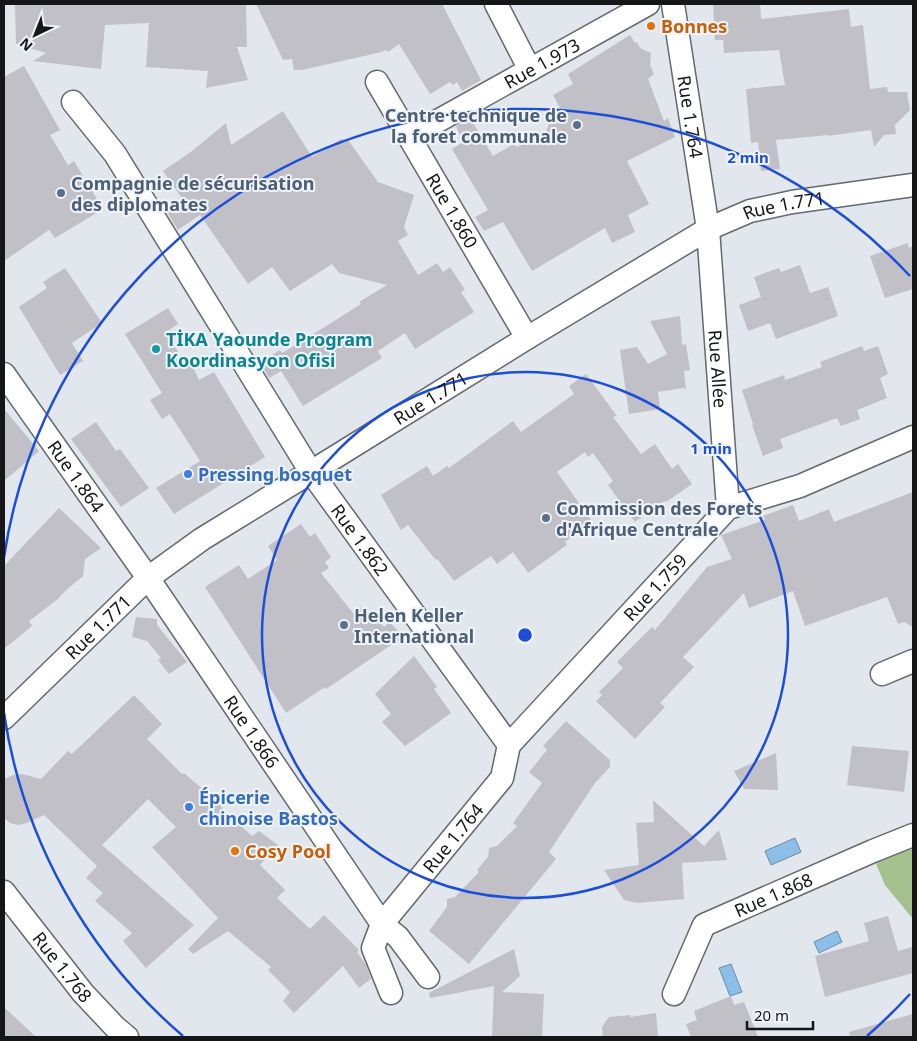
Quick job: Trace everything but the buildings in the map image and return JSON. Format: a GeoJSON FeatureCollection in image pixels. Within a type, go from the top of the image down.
{"type":"FeatureCollection","features":[{"type":"Feature","properties":{"kind":"street"},"geometry":{"type":"LineString","coordinates":[[496,4],[530,70]]}},
{"type":"Feature","properties":{"kind":"street","name":"Rue 1.973"},"geometry":{"type":"LineString","coordinates":[[409,137],[648,4]]}},
{"type":"Feature","properties":{"kind":"street","name":"Rue 1.764"},"geometry":{"type":"LineString","coordinates":[[673,4],[708,229]]}},
{"type":"Feature","properties":{"kind":"street","name":"Rue 1.860"},"geometry":{"type":"LineString","coordinates":[[377,82],[527,338]]}},
{"type":"Feature","properties":{"kind":"street","name":"Rue 1.862"},"geometry":{"type":"LineString","coordinates":[[73,102],[115,154],[311,472],[509,745]]}},
{"type":"Feature","properties":{"kind":"street","name":"Rue 1.771"},"geometry":{"type":"LineString","coordinates":[[4,718],[148,578],[202,539],[527,338],[708,229],[750,211],[792,202],[913,185]]}},
{"type":"Feature","properties":{"kind":"street","name":"Rue Allée"},"geometry":{"type":"LineString","coordinates":[[708,229],[728,508]]}},
{"type":"Feature","properties":{"kind":"street","name":"Rue 1.864"},"geometry":{"type":"LineString","coordinates":[[4,374],[148,578]]}},
{"type":"Feature","properties":{"kind":"street"},"geometry":{"type":"LineString","coordinates":[[728,508],[800,486],[913,437]]}},
{"type":"Feature","properties":{"kind":"street","name":"Rue 1.759"},"geometry":{"type":"LineString","coordinates":[[509,745],[728,508]]}},
{"type":"Feature","properties":{"kind":"street","name":"Rue 1.866"},"geometry":{"type":"LineString","coordinates":[[148,578],[382,924],[398,937],[428,977]]}},
{"type":"Feature","properties":{"kind":"street"},"geometry":{"type":"LineString","coordinates":[[882,674],[913,661]]}},
{"type":"Feature","properties":{"kind":"street","name":"Rue 1.764"},"geometry":{"type":"LineString","coordinates":[[382,924],[502,778],[509,745]]}},
{"type":"Feature","properties":{"kind":"street","name":"Rue 1.868"},"geometry":{"type":"LineString","coordinates":[[674,994],[704,925],[873,850],[913,835]]}},
{"type":"Feature","properties":{"kind":"street","name":"Rue 1.768"},"geometry":{"type":"LineString","coordinates":[[4,892],[83,994],[127,1037]]}},
{"type":"Feature","properties":{"kind":"street"},"geometry":{"type":"LineString","coordinates":[[382,924],[373,948],[391,993]]}},
{"type":"Feature","properties":{"kind":"green space"},"geometry":{"type":"Polygon","coordinates":[[[913,849],[913,919],[885,885],[876,864],[893,851],[913,849]]]}},
{"type":"Feature","properties":{"kind":"water"},"geometry":{"type":"Polygon","coordinates":[[[795,838],[801,852],[771,865],[765,851],[795,838]]]}},
{"type":"Feature","properties":{"kind":"water"},"geometry":{"type":"Polygon","coordinates":[[[837,931],[842,942],[819,953],[814,942],[837,931]]]}},
{"type":"Feature","properties":{"kind":"water"},"geometry":{"type":"Polygon","coordinates":[[[731,964],[742,992],[730,996],[719,968],[731,964]]]}},
{"type":"Feature","properties":{"kind":"place","name":"Bonnes"},"geometry":{"type":"Point","coordinates":[651,26]}},
{"type":"Feature","properties":{"kind":"place","name":"Centre technique de la foret communale"},"geometry":{"type":"Point","coordinates":[577,125]}},
{"type":"Feature","properties":{"kind":"place","name":"Compagnie de sécurisation des diplomates"},"geometry":{"type":"Point","coordinates":[61,193]}},
{"type":"Feature","properties":{"kind":"place","name":"TİKA Yaounde Program Koordinasyon Ofisi"},"geometry":{"type":"Point","coordinates":[156,349]}},
{"type":"Feature","properties":{"kind":"place","name":"Pressing bosquet"},"geometry":{"type":"Point","coordinates":[188,474]}},
{"type":"Feature","properties":{"kind":"place","name":"Commission des Forets d'Afrique Centrale"},"geometry":{"type":"Point","coordinates":[546,518]}},
{"type":"Feature","properties":{"kind":"place","name":"Helen Keller International"},"geometry":{"type":"Point","coordinates":[344,625]}},
{"type":"Feature","properties":{"kind":"place","name":"Épicerie chinoise Bastos"},"geometry":{"type":"Point","coordinates":[189,807]}},
{"type":"Feature","properties":{"kind":"place","name":"Cosy Pool"},"geometry":{"type":"Point","coordinates":[235,851]}}]}
